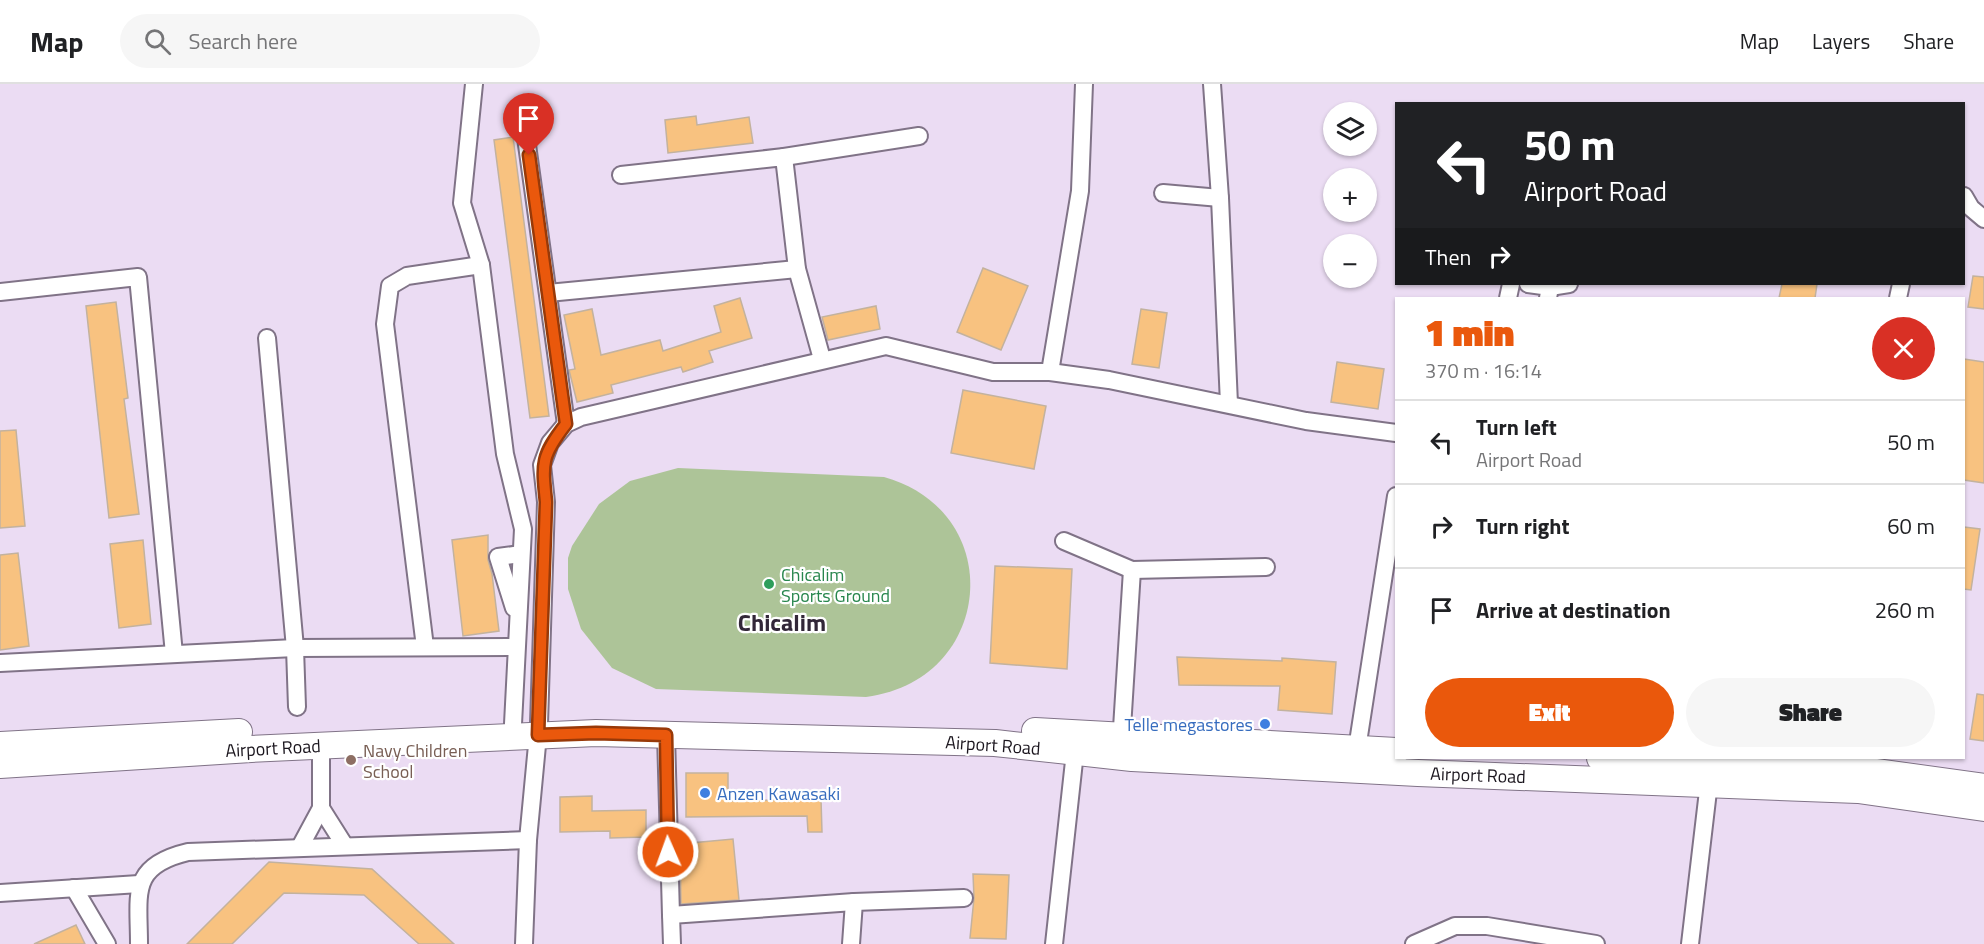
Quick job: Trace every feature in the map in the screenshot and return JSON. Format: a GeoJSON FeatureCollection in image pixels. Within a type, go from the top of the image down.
{"type":"FeatureCollection","features":[{"type":"Feature","properties":{"kind":"highway","name":"Airport Road"},"geometry":{"type":"LineString","coordinates":[[0,745],[282,730],[513,724],[539,730],[596,733],[994,743],[1075,752],[1121,747],[1395,751]]}},
{"type":"Feature","properties":{"kind":"highway","name":"Airport Road"},"geometry":{"type":"LineString","coordinates":[[0,765],[321,746],[539,730],[912,726],[1418,773],[1711,772],[1841,767],[1984,788]]}},
{"type":"Feature","properties":{"kind":"highway","name":"Airport Road"},"geometry":{"type":"LineString","coordinates":[[1608,759],[1894,794],[1984,808]]}},
{"type":"Feature","properties":{"kind":"street"},"geometry":{"type":"LineString","coordinates":[[474,84],[462,203],[481,265],[505,454],[523,529],[513,724]]}},
{"type":"Feature","properties":{"kind":"street"},"geometry":{"type":"LineString","coordinates":[[1050,372],[1080,191],[1084,84]]}},
{"type":"Feature","properties":{"kind":"street"},"geometry":{"type":"LineString","coordinates":[[1212,84],[1220,198],[1229,404]]}},
{"type":"Feature","properties":{"kind":"street"},"geometry":{"type":"LineString","coordinates":[[522,109],[566,424]]}},
{"type":"Feature","properties":{"kind":"street"},"geometry":{"type":"LineString","coordinates":[[621,175],[784,157],[919,136]]}},
{"type":"Feature","properties":{"kind":"street"},"geometry":{"type":"LineString","coordinates":[[784,157],[797,269],[822,359]]}},
{"type":"Feature","properties":{"kind":"street"},"geometry":{"type":"LineString","coordinates":[[1163,194],[1220,198]]}},
{"type":"Feature","properties":{"kind":"street"},"geometry":{"type":"LineString","coordinates":[[1965,198],[1971,208],[1984,219]]}},
{"type":"Feature","properties":{"kind":"street"},"geometry":{"type":"LineString","coordinates":[[425,647],[385,324],[390,286],[407,276],[481,265]]}},
{"type":"Feature","properties":{"kind":"street"},"geometry":{"type":"LineString","coordinates":[[548,293],[797,269]]}},
{"type":"Feature","properties":{"kind":"street"},"geometry":{"type":"LineString","coordinates":[[0,292],[138,277],[174,654]]}},
{"type":"Feature","properties":{"kind":"street"},"geometry":{"type":"LineString","coordinates":[[1530,285],[1549,293],[1567,285]]}},
{"type":"Feature","properties":{"kind":"street"},"geometry":{"type":"LineString","coordinates":[[267,338],[295,648],[297,707]]}},
{"type":"Feature","properties":{"kind":"street"},"geometry":{"type":"LineString","coordinates":[[524,944],[528,840],[539,730],[546,502],[542,465],[550,443],[566,424],[581,417],[822,359],[886,346],[993,372],[1050,372],[1109,380],[1306,421],[1395,434]]}},
{"type":"Feature","properties":{"kind":"street"},"geometry":{"type":"LineString","coordinates":[[1357,749],[1393,543],[1395,512]]}},
{"type":"Feature","properties":{"kind":"street"},"geometry":{"type":"LineString","coordinates":[[1064,541],[1132,570],[1266,567]]}},
{"type":"Feature","properties":{"kind":"street"},"geometry":{"type":"LineString","coordinates":[[518,618],[498,557],[521,554]]}},
{"type":"Feature","properties":{"kind":"street"},"geometry":{"type":"LineString","coordinates":[[1121,747],[1132,570]]}},
{"type":"Feature","properties":{"kind":"street"},"geometry":{"type":"LineString","coordinates":[[0,663],[295,648],[516,647]]}},
{"type":"Feature","properties":{"kind":"street"},"geometry":{"type":"LineString","coordinates":[[666,735],[672,944]]}},
{"type":"Feature","properties":{"kind":"street"},"geometry":{"type":"LineString","coordinates":[[300,848],[321,808],[321,746]]}},
{"type":"Feature","properties":{"kind":"street"},"geometry":{"type":"LineString","coordinates":[[1054,944],[1075,752]]}},
{"type":"Feature","properties":{"kind":"street"},"geometry":{"type":"LineString","coordinates":[[1690,944],[1711,772]]}},
{"type":"Feature","properties":{"kind":"street"},"geometry":{"type":"LineString","coordinates":[[321,808],[345,846]]}},
{"type":"Feature","properties":{"kind":"street"},"geometry":{"type":"LineString","coordinates":[[139,944],[139,884],[152,866],[169,856],[188,852],[528,840]]}},
{"type":"Feature","properties":{"kind":"street"},"geometry":{"type":"LineString","coordinates":[[0,893],[139,884]]}},
{"type":"Feature","properties":{"kind":"street"},"geometry":{"type":"LineString","coordinates":[[74,888],[107,944]]}},
{"type":"Feature","properties":{"kind":"street"},"geometry":{"type":"LineString","coordinates":[[671,915],[854,902],[964,898]]}},
{"type":"Feature","properties":{"kind":"street"},"geometry":{"type":"LineString","coordinates":[[851,944],[854,902]]}},
{"type":"Feature","properties":{"kind":"street"},"geometry":{"type":"LineString","coordinates":[[1414,944],[1455,926],[1487,926],[1596,944]]}},
{"type":"Feature","properties":{"kind":"green space","name":"Chicalim Sports Ground"},"geometry":{"type":"Polygon","coordinates":[[[678,468],[884,477],[924,496],[952,524],[967,558],[970,594],[961,630],[940,661],[909,684],[866,697],[656,689],[612,668],[581,629],[568,589],[568,558],[572,546],[599,504],[630,481],[678,468]]]}},
{"type":"Feature","properties":{"kind":"building"},"geometry":{"type":"Polygon","coordinates":[[[696,116],[697,125],[749,117],[753,143],[668,153],[665,120],[696,116]]]}},
{"type":"Feature","properties":{"kind":"building"},"geometry":{"type":"Polygon","coordinates":[[[513,137],[549,416],[530,418],[494,140],[513,137]]]}},
{"type":"Feature","properties":{"kind":"building"},"geometry":{"type":"Polygon","coordinates":[[[983,268],[1028,286],[1001,350],[957,332],[983,268]]]}},
{"type":"Feature","properties":{"kind":"building"},"geometry":{"type":"Polygon","coordinates":[[[1973,276],[1984,277],[1984,309],[1968,307],[1973,276]]]}},
{"type":"Feature","properties":{"kind":"building"},"geometry":{"type":"Polygon","coordinates":[[[1782,285],[1817,285],[1815,297],[1779,297],[1782,285]]]}},
{"type":"Feature","properties":{"kind":"building"},"geometry":{"type":"Polygon","coordinates":[[[740,298],[752,338],[709,351],[713,362],[683,372],[681,367],[611,385],[613,393],[577,402],[569,370],[575,369],[564,315],[592,309],[601,355],[660,340],[663,351],[721,332],[714,306],[740,298]]]}},
{"type":"Feature","properties":{"kind":"building"},"geometry":{"type":"Polygon","coordinates":[[[116,302],[128,398],[124,399],[139,514],[109,518],[86,306],[116,302]]]}},
{"type":"Feature","properties":{"kind":"building"},"geometry":{"type":"Polygon","coordinates":[[[876,306],[880,329],[828,340],[822,317],[876,306]]]}},
{"type":"Feature","properties":{"kind":"building"},"geometry":{"type":"Polygon","coordinates":[[[1141,309],[1167,313],[1159,368],[1132,364],[1141,309]]]}},
{"type":"Feature","properties":{"kind":"building"},"geometry":{"type":"Polygon","coordinates":[[[1965,359],[1984,362],[1984,483],[1965,480],[1965,359]]]}},
{"type":"Feature","properties":{"kind":"building"},"geometry":{"type":"Polygon","coordinates":[[[1337,362],[1384,369],[1378,409],[1331,402],[1337,362]]]}},
{"type":"Feature","properties":{"kind":"building"},"geometry":{"type":"Polygon","coordinates":[[[963,390],[1046,406],[1034,469],[951,453],[963,390]]]}},
{"type":"Feature","properties":{"kind":"building"},"geometry":{"type":"Polygon","coordinates":[[[16,430],[25,526],[0,528],[0,431],[16,430]]]}},
{"type":"Feature","properties":{"kind":"building"},"geometry":{"type":"Polygon","coordinates":[[[1965,527],[1980,529],[1971,590],[1965,589],[1965,527]]]}},
{"type":"Feature","properties":{"kind":"building"},"geometry":{"type":"Polygon","coordinates":[[[488,535],[488,560],[492,574],[499,631],[463,636],[452,540],[488,535]]]}},
{"type":"Feature","properties":{"kind":"building"},"geometry":{"type":"Polygon","coordinates":[[[143,540],[151,624],[119,628],[110,544],[143,540]]]}},
{"type":"Feature","properties":{"kind":"building"},"geometry":{"type":"Polygon","coordinates":[[[18,553],[29,646],[0,650],[0,555],[18,553]]]}},
{"type":"Feature","properties":{"kind":"building"},"geometry":{"type":"Polygon","coordinates":[[[995,566],[1072,569],[1067,669],[990,663],[995,566]]]}},
{"type":"Feature","properties":{"kind":"building"},"geometry":{"type":"Polygon","coordinates":[[[1177,657],[1282,661],[1282,658],[1336,662],[1332,714],[1278,710],[1280,686],[1179,685],[1177,657]]]}},
{"type":"Feature","properties":{"kind":"building"},"geometry":{"type":"Polygon","coordinates":[[[1977,694],[1984,695],[1984,741],[1970,739],[1977,694]]]}},
{"type":"Feature","properties":{"kind":"building"},"geometry":{"type":"Polygon","coordinates":[[[686,773],[728,773],[728,801],[821,799],[822,832],[808,832],[807,816],[686,817],[686,773]]]}},
{"type":"Feature","properties":{"kind":"building"},"geometry":{"type":"Polygon","coordinates":[[[592,796],[592,811],[646,810],[646,837],[610,838],[610,831],[560,832],[560,797],[592,796]]]}},
{"type":"Feature","properties":{"kind":"building"},"geometry":{"type":"Polygon","coordinates":[[[733,839],[739,900],[681,904],[680,844],[733,839]]]}},
{"type":"Feature","properties":{"kind":"building"},"geometry":{"type":"Polygon","coordinates":[[[269,862],[372,869],[454,944],[419,944],[364,895],[284,893],[232,944],[187,944],[269,862]]]}},
{"type":"Feature","properties":{"kind":"building"},"geometry":{"type":"Polygon","coordinates":[[[973,874],[1009,875],[1006,939],[970,938],[974,898],[973,874]]]}},
{"type":"Feature","properties":{"kind":"building"},"geometry":{"type":"Polygon","coordinates":[[[76,925],[85,944],[34,944],[76,925]]]}},
{"type":"Feature","properties":{"kind":"place","name":"Chicalim Sports Ground"},"geometry":{"type":"Point","coordinates":[769,584]}},
{"type":"Feature","properties":{"kind":"place","name":"Telle megastores"},"geometry":{"type":"Point","coordinates":[1265,724]}},
{"type":"Feature","properties":{"kind":"place","name":"Navy Children School"},"geometry":{"type":"Point","coordinates":[351,760]}},
{"type":"Feature","properties":{"kind":"place","name":"Anzen Kawasaki"},"geometry":{"type":"Point","coordinates":[705,793]}},
{"type":"Feature","properties":{"kind":"district","name":"Chicalim"},"geometry":{"type":"Point","coordinates":[782,622]}},
{"type":"Feature","properties":{"kind":"route"},"geometry":{"type":"LineString","coordinates":[[529,155],[566,424],[550,443],[542,465],[546,502],[538,735],[596,733],[666,735],[668,852]]}}]}
